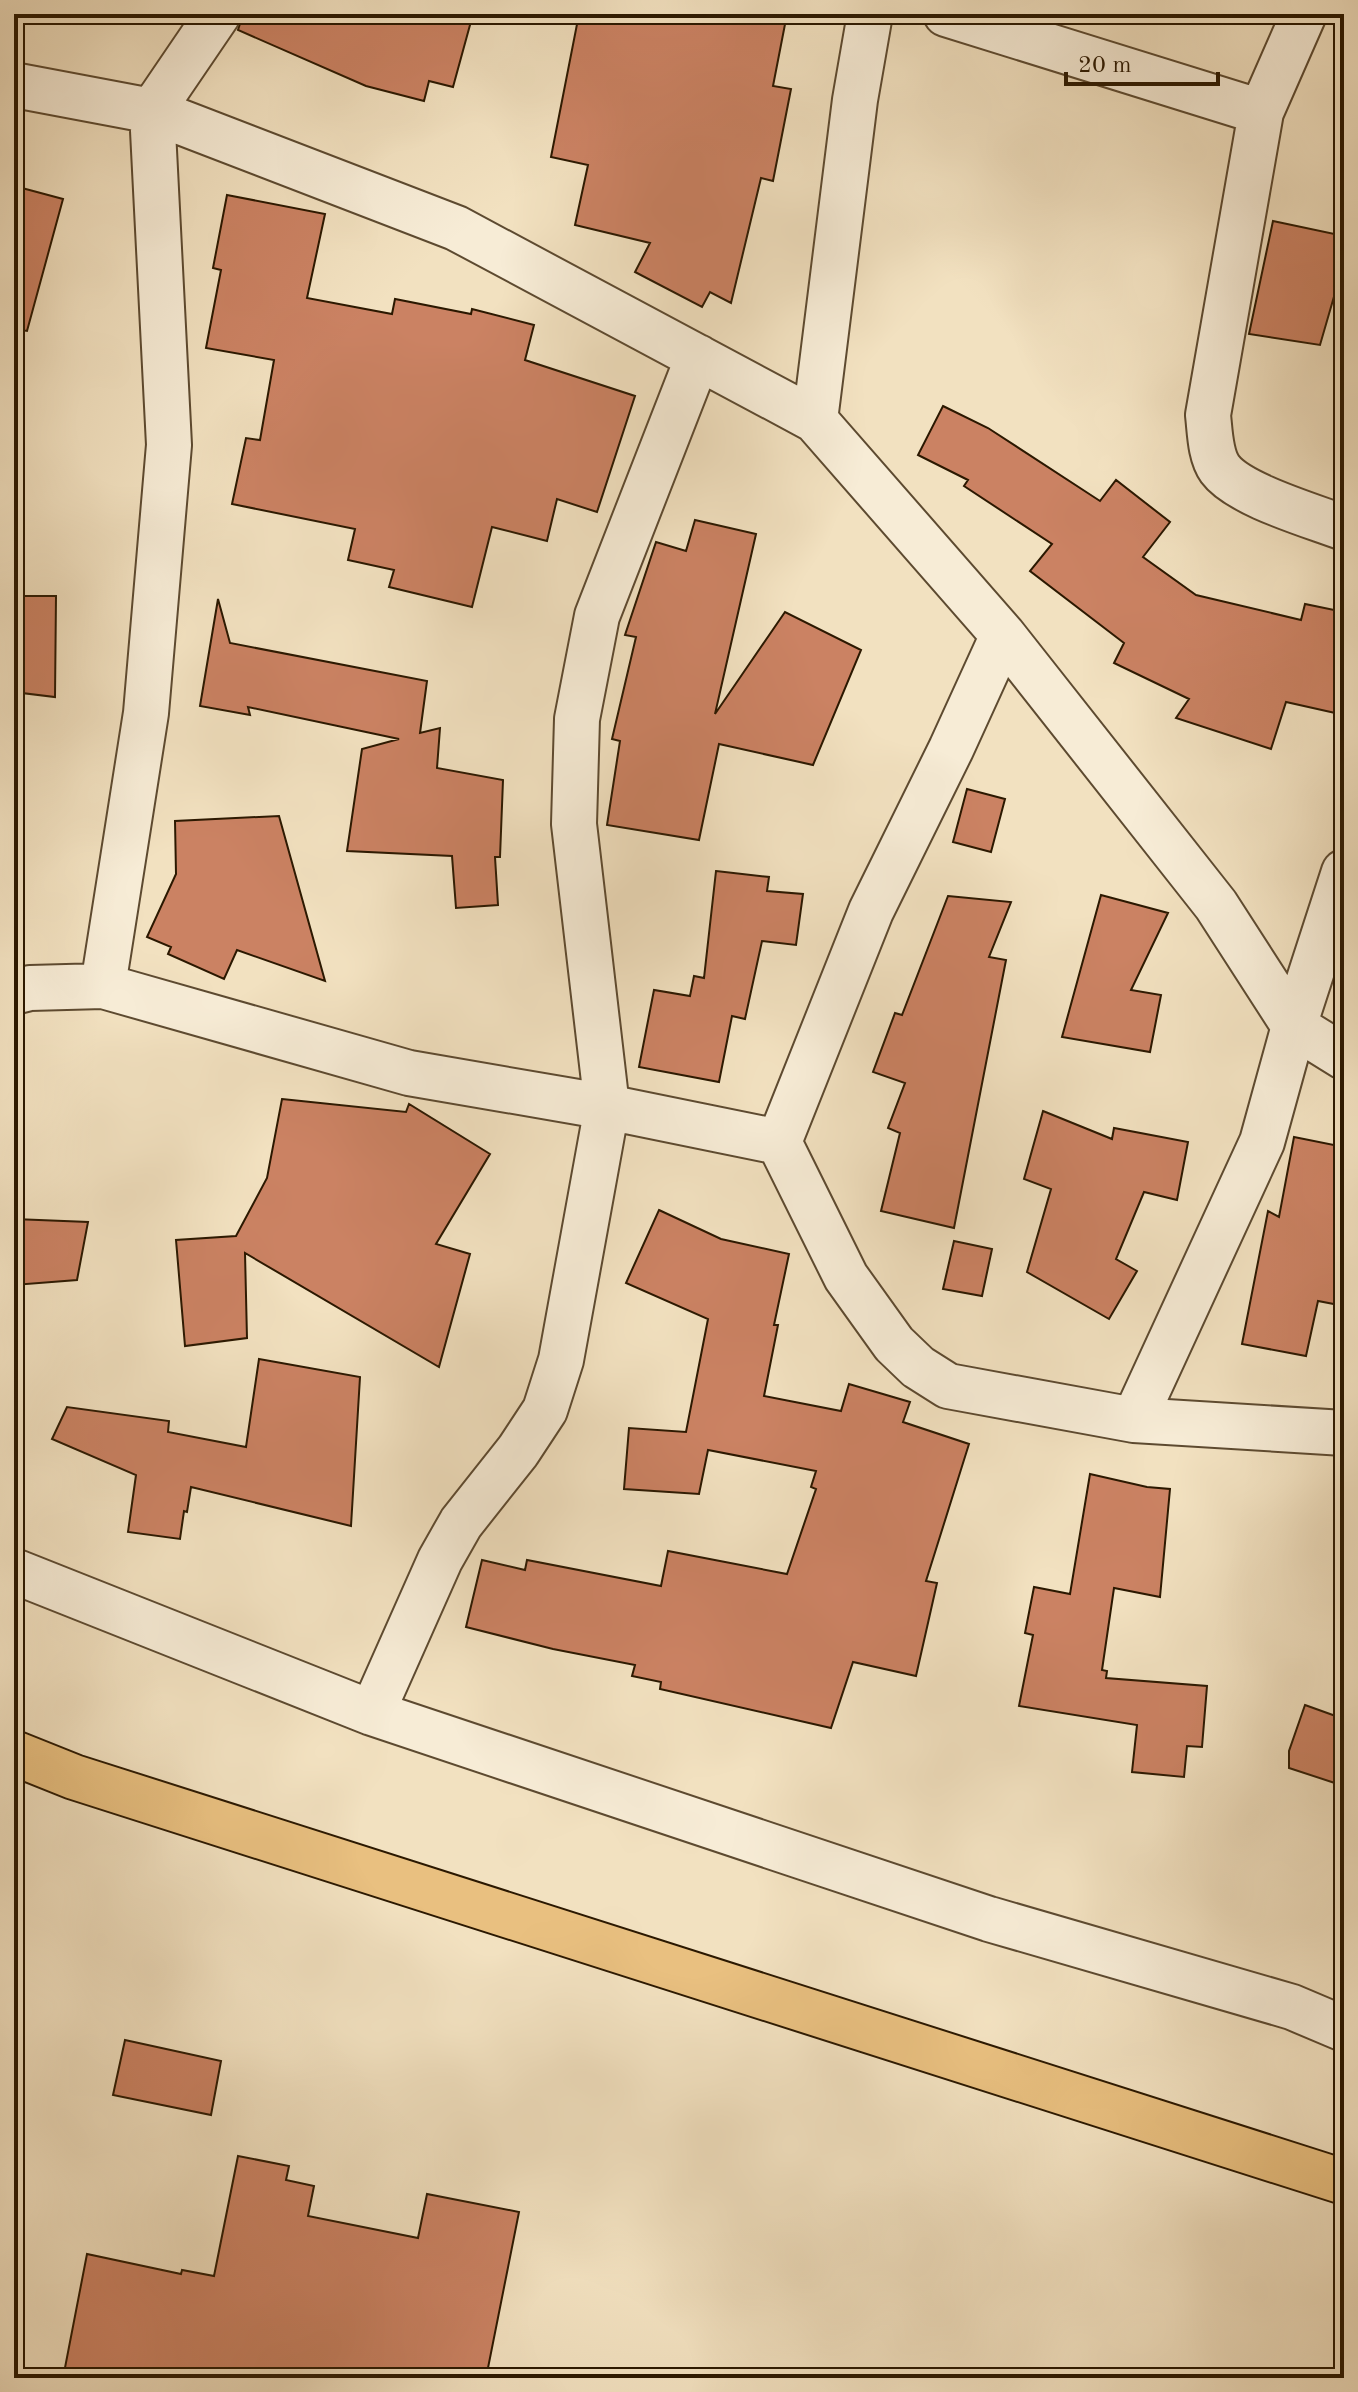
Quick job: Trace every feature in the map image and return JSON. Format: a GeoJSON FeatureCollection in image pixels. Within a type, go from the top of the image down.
{"type":"FeatureCollection","features":[{"type":"Feature","properties":{"kind":"main road"},"geometry":{"type":"LineString","coordinates":[[14,1753],[74,1777],[1344,2182]]}},
{"type":"Feature","properties":{"kind":"street"},"geometry":{"type":"LineString","coordinates":[[103,986],[146,713],[169,445],[152,111],[218,14]]}},
{"type":"Feature","properties":{"kind":"street"},"geometry":{"type":"LineString","coordinates":[[815,420],[855,100],[870,14]]}},
{"type":"Feature","properties":{"kind":"street"},"geometry":{"type":"LineString","coordinates":[[946,14],[1261,112]]}},
{"type":"Feature","properties":{"kind":"street"},"geometry":{"type":"LineString","coordinates":[[1304,14],[1261,112],[1208,415],[1211,443],[1219,469],[1240,488],[1344,528]]}},
{"type":"Feature","properties":{"kind":"street"},"geometry":{"type":"LineString","coordinates":[[14,85],[152,111],[456,228],[815,420],[1003,635],[1216,905],[1294,1026],[1344,1057]]}},
{"type":"Feature","properties":{"kind":"street"},"geometry":{"type":"LineString","coordinates":[[372,1713],[440,1560],[461,1523],[518,1451],[545,1410],[561,1360],[607,1107],[574,824],[577,719],[597,616],[698,357]]}},
{"type":"Feature","properties":{"kind":"street"},"geometry":{"type":"LineString","coordinates":[[1003,635],[871,911],[779,1142],[846,1277],[894,1344],[918,1367],[948,1386],[1134,1420],[1344,1433]]}},
{"type":"Feature","properties":{"kind":"street"},"geometry":{"type":"LineString","coordinates":[[1134,1420],[1262,1142],[1294,1026],[1344,872]]}},
{"type":"Feature","properties":{"kind":"street"},"geometry":{"type":"LineString","coordinates":[[14,992],[30,988],[103,986],[409,1073],[607,1107],[779,1142]]}},
{"type":"Feature","properties":{"kind":"street"},"geometry":{"type":"LineString","coordinates":[[14,1571],[372,1713],[989,1919],[1292,2007],[1344,2029]]}},
{"type":"Feature","properties":{"kind":"building"},"geometry":{"type":"Polygon","coordinates":[[[243,14],[473,14],[453,87],[429,81],[424,101],[366,86],[238,30],[243,14]]]}},
{"type":"Feature","properties":{"kind":"building"},"geometry":{"type":"Polygon","coordinates":[[[579,14],[787,14],[773,86],[791,89],[773,181],[761,178],[731,303],[710,292],[702,307],[635,272],[650,243],[575,225],[588,165],[551,157],[579,14]]]}},
{"type":"Feature","properties":{"kind":"building"},"geometry":{"type":"Polygon","coordinates":[[[22,188],[63,199],[27,331],[14,329],[14,218],[22,188]]]}},
{"type":"Feature","properties":{"kind":"building"},"geometry":{"type":"Polygon","coordinates":[[[227,195],[325,214],[307,298],[392,314],[395,299],[471,314],[472,309],[534,325],[525,360],[635,396],[597,512],[557,499],[547,541],[492,527],[472,607],[389,587],[394,570],[348,560],[355,529],[232,504],[246,438],[260,440],[274,360],[206,348],[221,270],[213,268],[227,195]]]}},
{"type":"Feature","properties":{"kind":"building"},"geometry":{"type":"Polygon","coordinates":[[[1273,221],[1344,236],[1344,262],[1320,345],[1249,334],[1273,221]]]}},
{"type":"Feature","properties":{"kind":"building"},"geometry":{"type":"Polygon","coordinates":[[[943,406],[988,428],[1100,501],[1116,480],[1170,522],[1143,557],[1196,595],[1301,620],[1305,604],[1344,612],[1344,715],[1286,702],[1271,749],[1176,718],[1189,699],[1114,663],[1124,643],[1030,571],[1052,544],[964,486],[968,480],[918,455],[943,406]]]}},
{"type":"Feature","properties":{"kind":"building"},"geometry":{"type":"Polygon","coordinates":[[[695,520],[756,534],[715,714],[785,612],[861,650],[813,765],[719,744],[699,840],[607,825],[620,741],[612,739],[636,637],[625,635],[656,542],[686,551],[695,520]]]}},
{"type":"Feature","properties":{"kind":"building"},"geometry":{"type":"Polygon","coordinates":[[[14,596],[56,596],[55,697],[14,692],[14,596]]]}},
{"type":"Feature","properties":{"kind":"building"},"geometry":{"type":"Polygon","coordinates":[[[218,599],[230,643],[427,681],[420,733],[440,728],[437,768],[503,780],[500,857],[495,857],[498,905],[456,908],[452,856],[347,851],[362,749],[399,739],[248,707],[250,715],[200,706],[218,599]]]}},
{"type":"Feature","properties":{"kind":"building"},"geometry":{"type":"Polygon","coordinates":[[[967,789],[1005,799],[991,852],[953,842],[967,789]]]}},
{"type":"Feature","properties":{"kind":"building"},"geometry":{"type":"Polygon","coordinates":[[[279,816],[325,981],[237,950],[224,979],[168,954],[171,947],[147,937],[176,874],[175,821],[279,816]]]}},
{"type":"Feature","properties":{"kind":"building"},"geometry":{"type":"Polygon","coordinates":[[[716,871],[769,877],[767,891],[803,894],[796,945],[762,941],[745,1019],[732,1016],[719,1082],[639,1067],[654,990],[690,996],[694,976],[704,978],[716,871]]]}},
{"type":"Feature","properties":{"kind":"building"},"geometry":{"type":"Polygon","coordinates":[[[1101,895],[1168,913],[1131,990],[1161,995],[1150,1052],[1062,1037],[1101,895]]]}},
{"type":"Feature","properties":{"kind":"building"},"geometry":{"type":"Polygon","coordinates":[[[948,896],[1011,902],[989,957],[1006,960],[954,1228],[881,1211],[900,1133],[888,1128],[905,1083],[873,1072],[895,1013],[902,1015],[948,896]]]}},
{"type":"Feature","properties":{"kind":"building"},"geometry":{"type":"Polygon","coordinates":[[[282,1099],[406,1112],[409,1104],[490,1154],[436,1244],[470,1254],[439,1367],[245,1253],[247,1338],[185,1346],[176,1240],[236,1236],[267,1178],[282,1099]]]}},
{"type":"Feature","properties":{"kind":"building"},"geometry":{"type":"Polygon","coordinates":[[[1043,1111],[1112,1139],[1114,1128],[1188,1142],[1177,1200],[1144,1192],[1116,1259],[1137,1271],[1109,1319],[1027,1272],[1051,1189],[1024,1179],[1043,1111]]]}},
{"type":"Feature","properties":{"kind":"building"},"geometry":{"type":"Polygon","coordinates":[[[1294,1137],[1344,1147],[1344,1306],[1318,1301],[1306,1356],[1242,1344],[1268,1211],[1279,1217],[1294,1137]]]}},
{"type":"Feature","properties":{"kind":"building"},"geometry":{"type":"Polygon","coordinates":[[[659,1210],[721,1239],[789,1254],[774,1325],[778,1325],[764,1396],[841,1411],[849,1384],[910,1402],[903,1422],[969,1444],[926,1581],[937,1583],[916,1676],[853,1662],[831,1728],[660,1689],[661,1682],[632,1676],[635,1665],[466,1627],[482,1560],[525,1570],[527,1560],[661,1586],[668,1551],[787,1574],[816,1489],[811,1487],[816,1471],[708,1450],[699,1494],[624,1489],[629,1428],[686,1432],[708,1319],[626,1283],[659,1210]]]}},
{"type":"Feature","properties":{"kind":"building"},"geometry":{"type":"Polygon","coordinates":[[[14,1219],[88,1222],[77,1280],[14,1285],[14,1219]]]}},
{"type":"Feature","properties":{"kind":"building"},"geometry":{"type":"Polygon","coordinates":[[[954,1241],[992,1249],[982,1296],[943,1289],[954,1241]]]}},
{"type":"Feature","properties":{"kind":"building"},"geometry":{"type":"Polygon","coordinates":[[[259,1359],[360,1377],[351,1526],[191,1487],[180,1539],[128,1532],[136,1475],[52,1439],[67,1407],[169,1421],[168,1432],[246,1447],[259,1359]]]}},
{"type":"Feature","properties":{"kind":"building"},"geometry":{"type":"Polygon","coordinates":[[[1090,1474],[1170,1489],[1160,1597],[1114,1588],[1102,1670],[1107,1671],[1106,1678],[1207,1686],[1202,1747],[1187,1746],[1184,1777],[1132,1772],[1137,1725],[1019,1706],[1033,1635],[1025,1633],[1034,1587],[1070,1594],[1090,1474]]]}},
{"type":"Feature","properties":{"kind":"building"},"geometry":{"type":"Polygon","coordinates":[[[1305,1705],[1344,1719],[1344,1786],[1289,1768],[1289,1751],[1305,1705]]]}},
{"type":"Feature","properties":{"kind":"building"},"geometry":{"type":"Polygon","coordinates":[[[125,2040],[221,2061],[211,2115],[113,2095],[125,2040]]]}},
{"type":"Feature","properties":{"kind":"building"},"geometry":{"type":"Polygon","coordinates":[[[238,2156],[289,2166],[286,2180],[314,2186],[308,2216],[418,2238],[427,2194],[519,2212],[486,2378],[63,2378],[87,2254],[181,2274],[182,2270],[214,2276],[238,2156]]]}}]}
